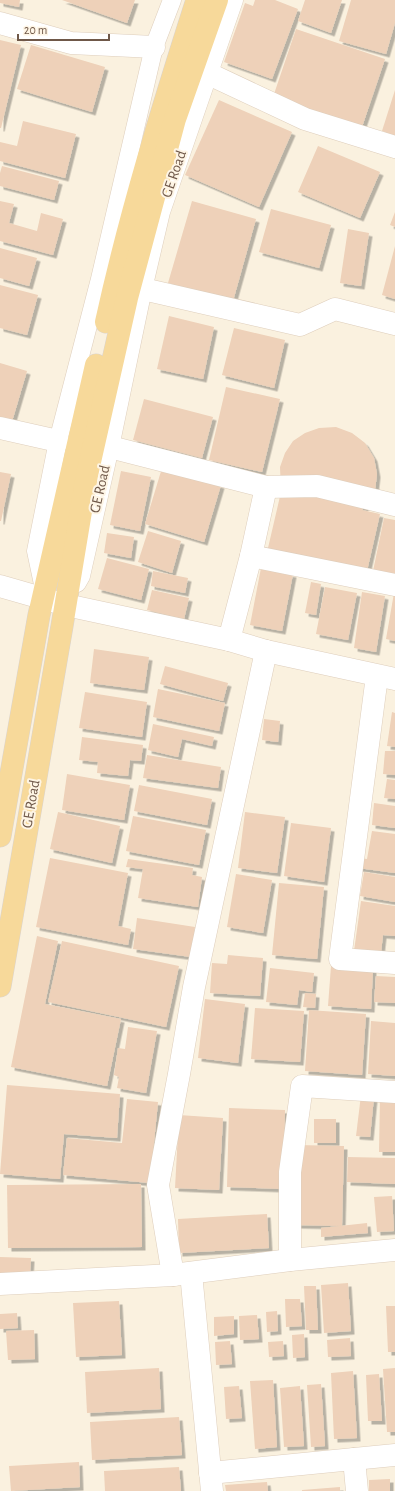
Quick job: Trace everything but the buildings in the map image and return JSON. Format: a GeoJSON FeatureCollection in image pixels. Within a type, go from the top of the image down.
{"type":"FeatureCollection","features":[{"type":"Feature","properties":{"kind":"main road"},"geometry":{"type":"LineString","coordinates":[[43,594],[121,253],[163,105],[197,0]]}},
{"type":"Feature","properties":{"kind":"main road"},"geometry":{"type":"LineString","coordinates":[[66,605],[86,475],[127,298],[175,119],[217,0]]}},
{"type":"Feature","properties":{"kind":"main road","name":"GE Road"},"geometry":{"type":"LineString","coordinates":[[0,836],[43,594]]}},
{"type":"Feature","properties":{"kind":"main road","name":"GE Road"},"geometry":{"type":"LineString","coordinates":[[0,986],[66,605]]}},
{"type":"Feature","properties":{"kind":"street"},"geometry":{"type":"LineString","coordinates":[[0,24],[71,43],[154,47]]}},
{"type":"Feature","properties":{"kind":"street"},"geometry":{"type":"LineString","coordinates":[[209,74],[305,119],[395,147]]}},
{"type":"Feature","properties":{"kind":"street"},"geometry":{"type":"LineString","coordinates":[[143,289],[300,325],[335,309],[395,324]]}},
{"type":"Feature","properties":{"kind":"street"},"geometry":{"type":"LineString","coordinates":[[0,428],[58,441]]}},
{"type":"Feature","properties":{"kind":"street"},"geometry":{"type":"LineString","coordinates":[[110,447],[266,487],[317,486],[395,505]]}},
{"type":"Feature","properties":{"kind":"street"},"geometry":{"type":"LineString","coordinates":[[230,640],[251,556],[266,487]]}},
{"type":"Feature","properties":{"kind":"street"},"geometry":{"type":"LineString","coordinates":[[251,556],[395,585]]}},
{"type":"Feature","properties":{"kind":"street"},"geometry":{"type":"LineString","coordinates":[[0,586],[43,594],[66,605],[230,640],[266,651],[386,678],[340,959],[395,963]]}},
{"type":"Feature","properties":{"kind":"street"},"geometry":{"type":"LineString","coordinates":[[266,651],[194,987],[158,1185],[182,1274],[211,1482],[354,1459],[395,1455]]}},
{"type":"Feature","properties":{"kind":"street"},"geometry":{"type":"LineString","coordinates":[[290,1260],[290,1172],[302,1086],[395,1092]]}},
{"type":"Feature","properties":{"kind":"street"},"geometry":{"type":"LineString","coordinates":[[0,1284],[182,1274],[290,1260],[395,1250]]}},
{"type":"Feature","properties":{"kind":"street"},"geometry":{"type":"LineString","coordinates":[[354,1459],[357,1491]]}},
{"type":"Feature","properties":{"kind":"lane","name":"GE Road"},"geometry":{"type":"LineString","coordinates":[[43,594],[36,551],[58,441],[100,279],[154,47],[172,0]]}},
{"type":"Feature","properties":{"kind":"lane","name":"GE Road"},"geometry":{"type":"LineString","coordinates":[[66,605],[81,576],[161,212],[234,0]]}}]}
